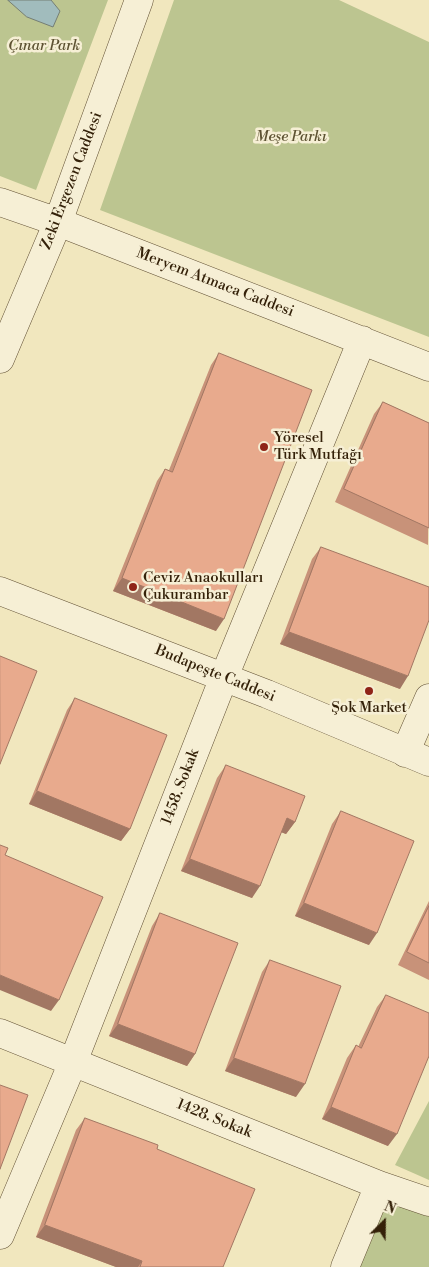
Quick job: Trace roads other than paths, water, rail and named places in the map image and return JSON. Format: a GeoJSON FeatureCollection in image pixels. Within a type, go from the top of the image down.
{"type":"FeatureCollection","features":[{"type":"Feature","properties":{"kind":"street","name":"Zeki Ergezen Caddesi"},"geometry":{"type":"LineString","coordinates":[[0,359],[58,222],[139,0]]}},
{"type":"Feature","properties":{"kind":"street","name":"Meryem Atmaca Caddesi"},"geometry":{"type":"LineString","coordinates":[[0,202],[58,222],[429,367]]}},
{"type":"Feature","properties":{"kind":"street","name":"1458. Sokak"},"geometry":{"type":"LineString","coordinates":[[0,1235],[73,1062],[224,677],[362,340]]}},
{"type":"Feature","properties":{"kind":"street","name":"Budapeşte Caddesi"},"geometry":{"type":"LineString","coordinates":[[0,591],[224,677],[417,758]]}},
{"type":"Feature","properties":{"kind":"street"},"geometry":{"type":"LineString","coordinates":[[417,758],[429,698]]}},
{"type":"Feature","properties":{"kind":"street","name":"1428. Sokak"},"geometry":{"type":"LineString","coordinates":[[0,1034],[379,1185],[429,1202]]}},
{"type":"Feature","properties":{"kind":"street"},"geometry":{"type":"LineString","coordinates":[[345,1267],[379,1185]]}},
{"type":"Feature","properties":{"kind":"water"},"geometry":{"type":"Polygon","coordinates":[[[8,0],[51,0],[60,11],[53,27],[27,17],[8,0]]]}},
{"type":"Feature","properties":{"kind":"place","name":"Yöresel Türk Mutfağı"},"geometry":{"type":"Point","coordinates":[264,447]}},
{"type":"Feature","properties":{"kind":"place","name":"Ceviz Anaokulları Çukurambar"},"geometry":{"type":"Point","coordinates":[133,587]}},
{"type":"Feature","properties":{"kind":"place","name":"Şok Market"},"geometry":{"type":"Point","coordinates":[369,691]}},
{"type":"Feature","properties":{"kind":"park label","name":"Çınar Park"},"geometry":{"type":"Point","coordinates":[44,46]}},
{"type":"Feature","properties":{"kind":"park label","name":"Meşe Parkı"},"geometry":{"type":"Point","coordinates":[291,137]}}]}
